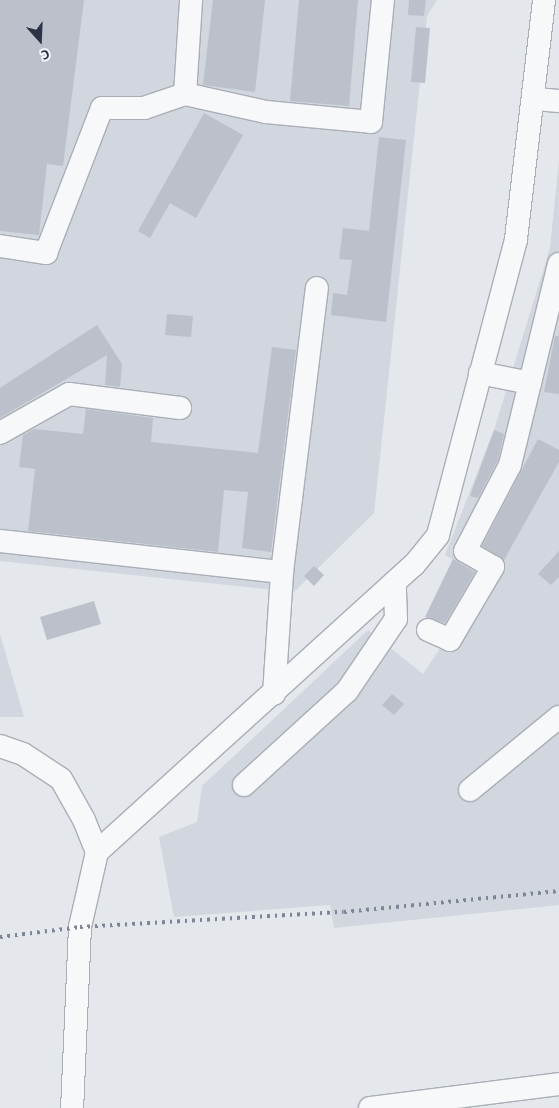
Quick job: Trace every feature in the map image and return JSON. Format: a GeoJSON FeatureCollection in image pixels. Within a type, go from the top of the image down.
{"type":"FeatureCollection","features":[{"type":"Feature","properties":{"kind":"street"},"geometry":{"type":"LineString","coordinates":[[185,94],[191,0]]}},
{"type":"Feature","properties":{"kind":"street"},"geometry":{"type":"LineString","coordinates":[[0,246],[46,253],[102,108],[144,108],[185,94],[266,112],[371,122],[383,0]]}},
{"type":"Feature","properties":{"kind":"street"},"geometry":{"type":"LineString","coordinates":[[97,852],[274,694],[395,582],[438,535],[516,239],[535,99],[544,0]]}},
{"type":"Feature","properties":{"kind":"street"},"geometry":{"type":"LineString","coordinates":[[535,99],[559,102]]}},
{"type":"Feature","properties":{"kind":"street"},"geometry":{"type":"LineString","coordinates":[[428,630],[450,640],[492,567],[465,551],[510,465],[559,264]]}},
{"type":"Feature","properties":{"kind":"street"},"geometry":{"type":"LineString","coordinates":[[274,694],[282,572],[317,288]]}},
{"type":"Feature","properties":{"kind":"street"},"geometry":{"type":"LineString","coordinates":[[480,373],[530,383]]}},
{"type":"Feature","properties":{"kind":"street"},"geometry":{"type":"LineString","coordinates":[[0,433],[69,394],[180,408]]}},
{"type":"Feature","properties":{"kind":"street"},"geometry":{"type":"LineString","coordinates":[[0,541],[282,572]]}},
{"type":"Feature","properties":{"kind":"street"},"geometry":{"type":"LineString","coordinates":[[244,786],[347,691],[396,619],[395,582]]}},
{"type":"Feature","properties":{"kind":"street"},"geometry":{"type":"LineString","coordinates":[[470,790],[559,717]]}},
{"type":"Feature","properties":{"kind":"street"},"geometry":{"type":"LineString","coordinates":[[0,746],[23,754],[61,779],[84,820],[97,852],[80,927],[72,1108]]}},
{"type":"Feature","properties":{"kind":"street"},"geometry":{"type":"LineString","coordinates":[[370,1108],[414,1104],[559,1084]]}},
{"type":"Feature","properties":{"kind":"shaded area"},"geometry":{"type":"Polygon","coordinates":[[[0,0],[437,0],[427,16],[374,513],[294,592],[0,561],[0,0]]]}},
{"type":"Feature","properties":{"kind":"shaded area"},"geometry":{"type":"Polygon","coordinates":[[[559,160],[559,905],[334,928],[330,905],[174,917],[159,837],[197,822],[202,786],[368,630],[423,674],[441,647],[418,635],[453,560],[445,555],[494,430],[550,248],[559,160]]]}},
{"type":"Feature","properties":{"kind":"shaded area"},"geometry":{"type":"Polygon","coordinates":[[[0,634],[24,717],[0,717],[0,634]]]}},
{"type":"Feature","properties":{"kind":"building"},"geometry":{"type":"Polygon","coordinates":[[[0,0],[84,0],[63,166],[47,164],[39,235],[0,231],[0,0]]]}},
{"type":"Feature","properties":{"kind":"building"},"geometry":{"type":"Polygon","coordinates":[[[213,0],[265,0],[255,92],[203,85],[213,0]]]}},
{"type":"Feature","properties":{"kind":"building"},"geometry":{"type":"Polygon","coordinates":[[[299,0],[358,0],[349,106],[290,101],[299,0]]]}},
{"type":"Feature","properties":{"kind":"building"},"geometry":{"type":"Polygon","coordinates":[[[409,0],[426,0],[424,16],[408,15],[409,0]]]}},
{"type":"Feature","properties":{"kind":"building"},"geometry":{"type":"Polygon","coordinates":[[[416,27],[430,28],[425,83],[411,82],[416,27]]]}},
{"type":"Feature","properties":{"kind":"building"},"geometry":{"type":"Polygon","coordinates":[[[204,113],[243,135],[196,218],[170,203],[150,238],[138,231],[204,113]]]}},
{"type":"Feature","properties":{"kind":"building"},"geometry":{"type":"Polygon","coordinates":[[[379,137],[406,140],[386,322],[331,315],[333,293],[347,295],[352,260],[339,259],[343,228],[369,231],[379,137]]]}},
{"type":"Feature","properties":{"kind":"building"},"geometry":{"type":"Polygon","coordinates":[[[167,314],[193,316],[191,337],[165,335],[167,314]]]}},
{"type":"Feature","properties":{"kind":"building"},"geometry":{"type":"Polygon","coordinates":[[[97,325],[122,364],[120,387],[105,385],[107,355],[0,418],[0,388],[97,325]]]}},
{"type":"Feature","properties":{"kind":"building"},"geometry":{"type":"Polygon","coordinates":[[[555,336],[559,336],[559,394],[544,392],[555,336]]]}},
{"type":"Feature","properties":{"kind":"building"},"geometry":{"type":"Polygon","coordinates":[[[272,347],[296,350],[271,552],[242,548],[248,492],[224,490],[218,552],[28,531],[35,469],[19,467],[23,435],[34,429],[83,434],[86,409],[153,418],[151,442],[258,453],[272,347]]]}},
{"type":"Feature","properties":{"kind":"building"},"geometry":{"type":"Polygon","coordinates":[[[494,430],[504,434],[498,460],[478,498],[470,496],[494,430]]]}},
{"type":"Feature","properties":{"kind":"building"},"geometry":{"type":"Polygon","coordinates":[[[538,439],[559,450],[559,462],[504,560],[482,546],[538,439]]]}},
{"type":"Feature","properties":{"kind":"building"},"geometry":{"type":"Polygon","coordinates":[[[559,551],[559,577],[551,585],[538,574],[559,551]]]}},
{"type":"Feature","properties":{"kind":"building"},"geometry":{"type":"Polygon","coordinates":[[[453,559],[475,572],[445,623],[425,617],[453,559]]]}},
{"type":"Feature","properties":{"kind":"building"},"geometry":{"type":"Polygon","coordinates":[[[314,566],[324,575],[314,586],[304,576],[314,566]]]}},
{"type":"Feature","properties":{"kind":"building"},"geometry":{"type":"Polygon","coordinates":[[[94,601],[101,624],[47,640],[40,617],[94,601]]]}},
{"type":"Feature","properties":{"kind":"building"},"geometry":{"type":"Polygon","coordinates":[[[392,694],[404,704],[394,715],[382,705],[392,694]]]}},
{"type":"Feature","properties":{"kind":"railway"},"geometry":{"type":"LineString","coordinates":[[0,937],[80,927],[344,912],[559,891]]}}]}
